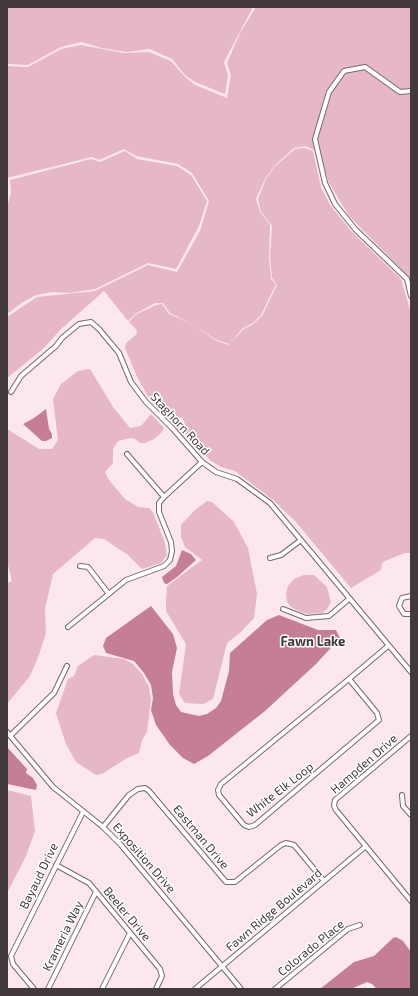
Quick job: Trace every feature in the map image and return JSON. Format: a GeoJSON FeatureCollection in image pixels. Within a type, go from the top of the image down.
{"type":"FeatureCollection","features":[{"type":"Feature","properties":{"kind":"street"},"geometry":{"type":"LineString","coordinates":[[411,91],[400,92],[365,67],[344,71],[329,92],[315,140],[325,183],[335,204],[355,230],[407,279],[411,296]]}},
{"type":"Feature","properties":{"kind":"street","name":"Staghorn Road"},"geometry":{"type":"LineString","coordinates":[[11,392],[21,376],[56,346],[62,338],[79,324],[91,322],[99,328],[119,353],[131,382],[137,391],[202,462],[216,472],[237,479],[270,503],[411,672]]}},
{"type":"Feature","properties":{"kind":"street"},"geometry":{"type":"LineString","coordinates":[[126,454],[164,497]]}},
{"type":"Feature","properties":{"kind":"street"},"geometry":{"type":"LineString","coordinates":[[68,627],[126,580],[164,566],[170,560],[172,551],[171,542],[159,512],[160,503],[164,497],[202,462]]}},
{"type":"Feature","properties":{"kind":"street"},"geometry":{"type":"LineString","coordinates":[[270,558],[281,555],[301,540]]}},
{"type":"Feature","properties":{"kind":"street"},"geometry":{"type":"LineString","coordinates":[[80,566],[88,567],[109,594]]}},
{"type":"Feature","properties":{"kind":"street"},"geometry":{"type":"LineString","coordinates":[[411,596],[402,598],[399,606],[404,614],[411,614]]}},
{"type":"Feature","properties":{"kind":"street"},"geometry":{"type":"LineString","coordinates":[[284,609],[289,613],[306,618],[329,616],[349,599]]}},
{"type":"Feature","properties":{"kind":"street","name":"White Elk Loop"},"geometry":{"type":"LineString","coordinates":[[349,679],[377,713],[379,720],[255,825],[248,827],[244,825],[219,795],[218,790],[221,784],[388,646]]}},
{"type":"Feature","properties":{"kind":"street"},"geometry":{"type":"LineString","coordinates":[[11,735],[54,693],[67,666]]}},
{"type":"Feature","properties":{"kind":"street","name":"Exposition Drive"},"geometry":{"type":"LineString","coordinates":[[7,732],[11,735],[43,777],[63,796],[103,827],[121,845],[241,989]]}},
{"type":"Feature","properties":{"kind":"street","name":"Hampden Drive"},"geometry":{"type":"LineString","coordinates":[[411,736],[335,800],[336,810],[411,900]]}},
{"type":"Feature","properties":{"kind":"street","name":"Eastman Drive"},"geometry":{"type":"LineString","coordinates":[[103,827],[129,796],[138,788],[145,788],[226,882],[235,882],[286,842],[294,845],[324,881]]}},
{"type":"Feature","properties":{"kind":"street"},"geometry":{"type":"LineString","coordinates":[[402,795],[403,806],[411,815]]}},
{"type":"Feature","properties":{"kind":"street","name":"Bayaud Drive"},"geometry":{"type":"LineString","coordinates":[[34,989],[13,964],[12,956],[56,864],[83,812]]}},
{"type":"Feature","properties":{"kind":"street","name":"Fawn Ridge Boulevard"},"geometry":{"type":"LineString","coordinates":[[195,989],[366,846]]}},
{"type":"Feature","properties":{"kind":"street","name":"Beeler Drive"},"geometry":{"type":"LineString","coordinates":[[56,864],[83,879],[96,892],[160,969],[162,976],[156,989]]}},
{"type":"Feature","properties":{"kind":"street","name":"Krameria Way"},"geometry":{"type":"LineString","coordinates":[[48,989],[96,892]]}},
{"type":"Feature","properties":{"kind":"street","name":"Colorado Place"},"geometry":{"type":"LineString","coordinates":[[275,989],[348,929],[360,925]]}},
{"type":"Feature","properties":{"kind":"street"},"geometry":{"type":"LineString","coordinates":[[102,989],[130,933]]}},
{"type":"Feature","properties":{"kind":"shaded area"},"geometry":{"type":"Polygon","coordinates":[[[7,7],[253,7],[224,62],[228,76],[225,94],[195,82],[185,75],[172,59],[150,49],[127,52],[102,48],[81,42],[61,47],[28,65],[7,64],[7,7]]]}},
{"type":"Feature","properties":{"kind":"shaded area"},"geometry":{"type":"Polygon","coordinates":[[[256,7],[411,7],[411,284],[409,277],[349,216],[329,183],[320,153],[306,146],[294,148],[274,166],[265,179],[256,199],[260,212],[270,225],[269,258],[271,279],[276,284],[261,315],[253,323],[243,328],[229,344],[215,339],[192,324],[170,313],[163,303],[155,303],[135,314],[128,321],[104,291],[61,329],[44,348],[7,378],[7,317],[37,297],[95,291],[148,265],[177,272],[200,231],[209,201],[192,173],[178,164],[136,156],[124,149],[99,160],[92,157],[7,178],[7,66],[28,67],[61,49],[81,45],[124,53],[149,52],[171,61],[185,77],[195,85],[227,98],[231,75],[227,63],[240,33],[256,7]]]}},
{"type":"Feature","properties":{"kind":"shaded area"},"geometry":{"type":"Polygon","coordinates":[[[304,148],[313,151],[321,187],[330,205],[352,232],[401,279],[411,313],[411,553],[405,553],[385,561],[382,563],[381,570],[351,588],[295,521],[273,500],[235,471],[221,467],[211,461],[185,433],[183,418],[170,417],[149,398],[138,379],[125,348],[126,343],[137,334],[136,329],[129,322],[135,315],[156,305],[162,304],[169,314],[192,324],[215,340],[228,345],[244,329],[253,324],[262,316],[277,285],[272,278],[270,257],[272,226],[261,212],[258,199],[266,179],[274,167],[295,149],[304,148]]]}},
{"type":"Feature","properties":{"kind":"shaded area"},"geometry":{"type":"Polygon","coordinates":[[[125,151],[137,159],[177,166],[191,175],[207,201],[199,226],[176,269],[148,263],[95,289],[69,293],[52,292],[36,295],[23,302],[7,314],[7,207],[11,193],[10,180],[91,159],[100,162],[125,151]]]}},
{"type":"Feature","properties":{"kind":"shaded area"},"geometry":{"type":"Polygon","coordinates":[[[90,369],[113,407],[130,428],[141,426],[151,414],[164,428],[154,439],[145,443],[140,443],[135,439],[130,438],[118,441],[113,449],[113,463],[105,472],[109,480],[125,499],[138,507],[149,508],[153,512],[165,543],[167,555],[161,563],[142,569],[128,555],[104,539],[95,538],[53,574],[45,609],[46,633],[39,655],[30,676],[7,704],[7,583],[12,581],[7,561],[7,429],[39,449],[52,449],[58,440],[53,399],[61,384],[78,371],[90,369]]]}},
{"type":"Feature","properties":{"kind":"shaded area"},"geometry":{"type":"Polygon","coordinates":[[[46,409],[52,438],[42,441],[23,424],[46,409]]]}},
{"type":"Feature","properties":{"kind":"shaded area"},"geometry":{"type":"Polygon","coordinates":[[[207,501],[212,502],[234,522],[248,548],[257,594],[254,618],[242,631],[227,643],[213,699],[203,704],[185,703],[179,694],[186,644],[166,611],[167,586],[202,560],[185,547],[181,537],[181,525],[195,510],[207,501]]]}},
{"type":"Feature","properties":{"kind":"shaded area"},"geometry":{"type":"Polygon","coordinates":[[[182,550],[191,554],[196,560],[177,577],[167,584],[164,583],[162,577],[176,566],[182,550]]]}},
{"type":"Feature","properties":{"kind":"shaded area"},"geometry":{"type":"Polygon","coordinates":[[[304,575],[314,575],[327,587],[331,602],[327,609],[322,613],[308,614],[301,612],[292,608],[287,602],[286,594],[288,586],[294,579],[304,575]]]}},
{"type":"Feature","properties":{"kind":"shaded area"},"geometry":{"type":"Polygon","coordinates":[[[151,606],[173,634],[177,648],[172,672],[173,694],[176,705],[181,712],[199,716],[207,714],[216,708],[221,701],[229,671],[230,653],[267,620],[279,615],[318,630],[336,630],[340,638],[316,664],[265,711],[208,756],[194,764],[183,758],[170,745],[156,725],[151,710],[153,698],[151,685],[144,673],[134,661],[106,653],[103,646],[106,638],[151,606]]]}},
{"type":"Feature","properties":{"kind":"shaded area"},"geometry":{"type":"Polygon","coordinates":[[[94,655],[124,659],[133,664],[142,674],[149,687],[151,700],[147,732],[142,740],[139,753],[127,758],[102,774],[96,775],[76,762],[66,744],[56,713],[68,679],[74,676],[78,666],[94,655]]]}},
{"type":"Feature","properties":{"kind":"shaded area"},"geometry":{"type":"Polygon","coordinates":[[[7,747],[27,769],[26,773],[33,778],[37,785],[36,790],[7,784],[7,747]]]}},
{"type":"Feature","properties":{"kind":"shaded area"},"geometry":{"type":"Polygon","coordinates":[[[7,790],[31,796],[35,831],[26,856],[7,893],[7,790]]]}},
{"type":"Feature","properties":{"kind":"shaded area"},"geometry":{"type":"Polygon","coordinates":[[[396,937],[403,941],[411,952],[411,989],[377,989],[372,984],[367,982],[351,989],[320,989],[354,962],[374,956],[393,938],[396,937]]]}},
{"type":"Feature","properties":{"kind":"district","name":"Fawn Lake"},"geometry":{"type":"Point","coordinates":[313,642]}}]}
